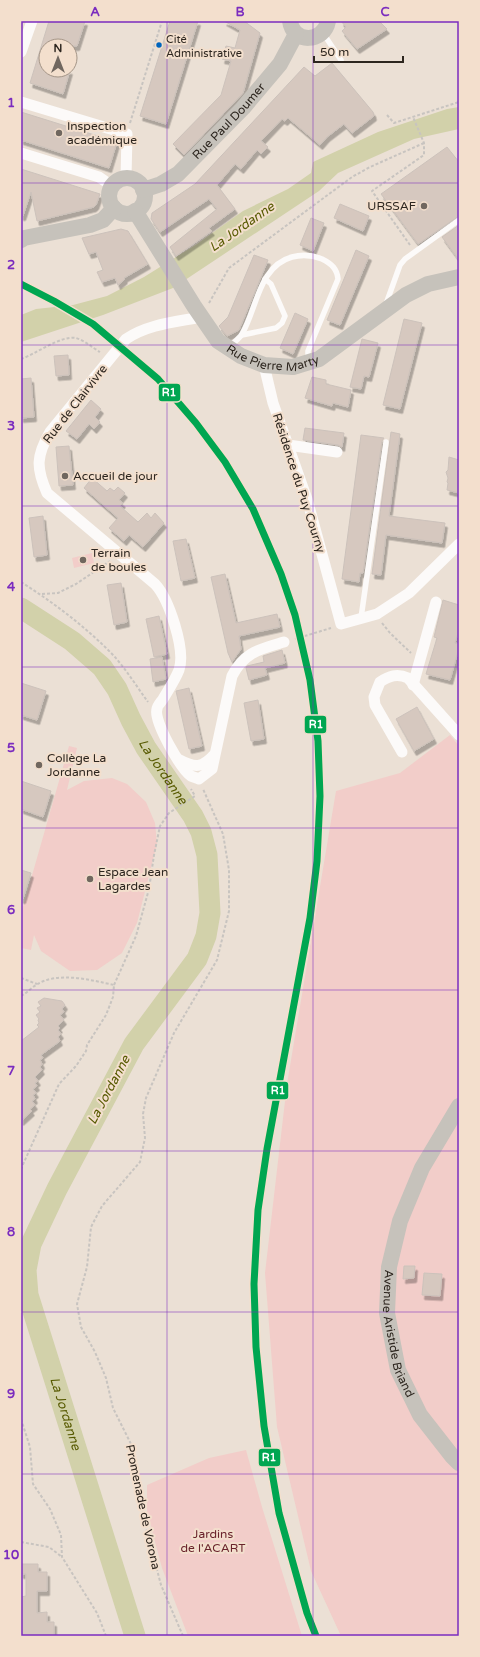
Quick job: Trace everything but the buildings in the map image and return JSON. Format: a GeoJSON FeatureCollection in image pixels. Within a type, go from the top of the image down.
{"type":"FeatureCollection","features":[{"type":"Feature","properties":{"kind":"main road"},"geometry":{"type":"LineString","coordinates":[[293,28],[308,38],[318,36],[325,27]]}},
{"type":"Feature","properties":{"kind":"main road","name":"Rue Paul Doumer"},"geometry":{"type":"LineString","coordinates":[[143,190],[161,184],[178,174],[243,108],[280,64],[293,28]]}},
{"type":"Feature","properties":{"kind":"main road"},"geometry":{"type":"LineString","coordinates":[[130,178],[138,183],[143,190],[143,202],[135,211],[122,213],[112,206],[109,194],[119,182],[130,178]]}},
{"type":"Feature","properties":{"kind":"main road"},"geometry":{"type":"LineString","coordinates":[[22,237],[90,225],[103,220],[112,206]]}},
{"type":"Feature","properties":{"kind":"main road","name":"Rue Pierre Marty"},"geometry":{"type":"LineString","coordinates":[[135,211],[201,317],[218,341],[241,356],[264,365],[293,367],[319,359],[406,296],[428,284],[459,277]]}},
{"type":"Feature","properties":{"kind":"main road","name":"Avenue Aristide Briand"},"geometry":{"type":"LineString","coordinates":[[459,1106],[422,1168],[400,1221],[389,1267],[387,1313],[398,1370],[420,1415],[459,1463]]}},
{"type":"Feature","properties":{"kind":"street"},"geometry":{"type":"LineString","coordinates":[[21,52],[32,21]]}},
{"type":"Feature","properties":{"kind":"street"},"geometry":{"type":"LineString","coordinates":[[21,102],[127,134],[119,182],[21,153]]}},
{"type":"Feature","properties":{"kind":"street","name":"Rue de Clairvivre"},"geometry":{"type":"LineString","coordinates":[[157,710],[180,668],[180,652],[173,617],[162,591],[48,492],[39,469],[41,447],[50,432],[126,339],[137,331],[150,327],[201,317]]}},
{"type":"Feature","properties":{"kind":"street","name":"Résidence du Puy Courny"},"geometry":{"type":"LineString","coordinates":[[264,365],[273,403],[307,499],[341,624]]}},
{"type":"Feature","properties":{"kind":"street"},"geometry":{"type":"LineString","coordinates":[[288,445],[337,452]]}},
{"type":"Feature","properties":{"kind":"street"},"geometry":{"type":"LineString","coordinates":[[341,624],[375,614],[409,593],[459,544]]}},
{"type":"Feature","properties":{"kind":"street"},"geometry":{"type":"LineString","coordinates":[[414,685],[436,602]]}},
{"type":"Feature","properties":{"kind":"street"},"geometry":{"type":"LineString","coordinates":[[179,759],[190,766],[207,763],[217,749],[232,676],[237,667],[246,657],[257,650],[284,642]]}},
{"type":"Feature","properties":{"kind":"street"},"geometry":{"type":"LineString","coordinates":[[402,752],[375,705],[374,697],[380,682],[394,675],[408,678],[459,736]]}},
{"type":"Feature","properties":{"kind":"street"},"geometry":{"type":"LineString","coordinates":[[157,710],[157,719],[164,736],[174,754],[191,776],[200,779],[212,768],[214,755]]}},
{"type":"Feature","properties":{"kind":"lane"},"geometry":{"type":"LineString","coordinates":[[325,27],[341,60]]}},
{"type":"Feature","properties":{"kind":"lane"},"geometry":{"type":"LineString","coordinates":[[383,314],[400,265],[414,251],[459,220]]}},
{"type":"Feature","properties":{"kind":"lane"},"geometry":{"type":"LineString","coordinates":[[228,348],[242,335],[265,279],[272,269],[280,262],[302,254],[316,256],[329,263],[337,271],[338,279],[308,351],[308,362]]}},
{"type":"Feature","properties":{"kind":"lane"},"geometry":{"type":"LineString","coordinates":[[242,335],[276,328],[282,323],[284,316],[270,284],[265,279]]}},
{"type":"Feature","properties":{"kind":"lane"},"geometry":{"type":"LineString","coordinates":[[361,619],[386,442]]}},
{"type":"Feature","properties":{"kind":"path"},"geometry":{"type":"LineString","coordinates":[[127,134],[162,21]]}},
{"type":"Feature","properties":{"kind":"path"},"geometry":{"type":"LineString","coordinates":[[387,115],[394,123],[459,102]]}},
{"type":"Feature","properties":{"kind":"path"},"geometry":{"type":"LineString","coordinates":[[413,117],[424,142],[424,155],[372,191],[414,251]]}},
{"type":"Feature","properties":{"kind":"path"},"geometry":{"type":"LineString","coordinates":[[201,317],[229,268],[352,177],[370,166],[424,142]]}},
{"type":"Feature","properties":{"kind":"path"},"geometry":{"type":"LineString","coordinates":[[21,359],[66,338],[76,338],[110,358]]}},
{"type":"Feature","properties":{"kind":"path"},"geometry":{"type":"LineString","coordinates":[[40,594],[58,593],[76,584],[110,562],[118,552]]}},
{"type":"Feature","properties":{"kind":"path"},"geometry":{"type":"LineString","coordinates":[[21,582],[40,594],[86,629],[114,656],[149,703],[157,710]]}},
{"type":"Feature","properties":{"kind":"path"},"geometry":{"type":"LineString","coordinates":[[375,614],[390,633],[420,660]]}},
{"type":"Feature","properties":{"kind":"path"},"geometry":{"type":"LineString","coordinates":[[284,642],[341,624]]}},
{"type":"Feature","properties":{"kind":"path","name":"Promenade de Vorona"},"geometry":{"type":"LineString","coordinates":[[183,1636],[159,1578],[145,1524],[131,1444],[113,1408],[106,1378],[98,1359],[81,1327],[77,1304],[87,1267],[91,1227],[102,1206],[140,1162],[145,1138],[143,1114],[146,1098],[174,1033],[217,960],[229,911],[229,870],[223,834],[200,779]]}},
{"type":"Feature","properties":{"kind":"path"},"geometry":{"type":"LineString","coordinates":[[21,1169],[59,1084],[76,1066],[86,1051],[87,1045],[106,1015],[114,997],[114,985],[136,936],[149,889],[160,826],[169,813],[195,796],[190,785]]}},
{"type":"Feature","properties":{"kind":"path"},"geometry":{"type":"LineString","coordinates":[[21,996],[37,984],[62,977],[85,979],[114,985]]}},
{"type":"Feature","properties":{"kind":"path"},"geometry":{"type":"LineString","coordinates":[[21,978],[37,984]]}},
{"type":"Feature","properties":{"kind":"path"},"geometry":{"type":"LineString","coordinates":[[21,1419],[30,1447],[33,1484],[50,1508],[62,1535],[62,1556]]}},
{"type":"Feature","properties":{"kind":"path"},"geometry":{"type":"LineString","coordinates":[[21,1542],[49,1548],[62,1556],[97,1613],[106,1636]]}},
{"type":"Feature","properties":{"kind":"green space","name":"Terrain de boules"},"geometry":{"type":"Polygon","coordinates":[[[92,553],[94,563],[74,568],[72,558],[92,553]]]}},
{"type":"Feature","properties":{"kind":"green space"},"geometry":{"type":"Polygon","coordinates":[[[450,735],[459,746],[459,1636],[341,1636],[311,1571],[277,1427],[265,1273],[287,1084],[336,791],[400,773],[450,735]]]}},
{"type":"Feature","properties":{"kind":"green space","name":"Espace Jean Lagardes"},"geometry":{"type":"Polygon","coordinates":[[[69,746],[77,748],[67,790],[84,781],[112,778],[127,784],[146,802],[155,823],[157,844],[137,923],[122,953],[97,970],[70,971],[41,951],[34,935],[31,950],[21,948],[21,914],[69,746]]]}},
{"type":"Feature","properties":{"kind":"green space","name":"Jardins de l'ACART"},"geometry":{"type":"Polygon","coordinates":[[[246,1450],[302,1636],[188,1636],[162,1568],[147,1512],[147,1485],[209,1458],[246,1450]]]}},
{"type":"Feature","properties":{"kind":"water"},"geometry":{"type":"Polygon","coordinates":[[[459,107],[459,129],[414,139],[338,173],[319,191],[173,288],[103,315],[21,342],[21,315],[36,309],[73,305],[107,296],[144,277],[197,244],[243,211],[288,189],[311,173],[313,162],[378,132],[447,109],[459,107]]]}},
{"type":"Feature","properties":{"kind":"waterway","name":"La Jordanne"},"geometry":{"type":"LineString","coordinates":[[21,608],[72,641],[102,667],[117,689],[146,748],[193,816],[201,832],[207,855],[210,913],[206,936],[197,959],[134,1044],[57,1189],[31,1244],[26,1270],[28,1295],[135,1636]]}},
{"type":"Feature","properties":{"kind":"transit line","name":"R1"},"geometry":{"type":"LineString","coordinates":[[21,284],[93,324],[158,379],[196,423],[225,462],[253,509],[281,574],[295,615],[310,680],[318,741],[320,796],[317,861],[310,918],[267,1149],[258,1210],[254,1284],[256,1347],[264,1426],[279,1513],[307,1613],[316,1636]]}},
{"type":"Feature","properties":{"kind":"place","name":"Cité Administrative"},"geometry":{"type":"Point","coordinates":[159,45]}},
{"type":"Feature","properties":{"kind":"place","name":"Inspection académique"},"geometry":{"type":"Point","coordinates":[59,133]}},
{"type":"Feature","properties":{"kind":"place","name":"URSSAF"},"geometry":{"type":"Point","coordinates":[424,206]}},
{"type":"Feature","properties":{"kind":"place","name":"Accueil de jour"},"geometry":{"type":"Point","coordinates":[65,476]}},
{"type":"Feature","properties":{"kind":"place","name":"Terrain de boules"},"geometry":{"type":"Point","coordinates":[83,560]}},
{"type":"Feature","properties":{"kind":"place","name":"Collège La Jordanne"},"geometry":{"type":"Point","coordinates":[39,765]}},
{"type":"Feature","properties":{"kind":"place","name":"Espace Jean Lagardes"},"geometry":{"type":"Point","coordinates":[90,879]}}]}
